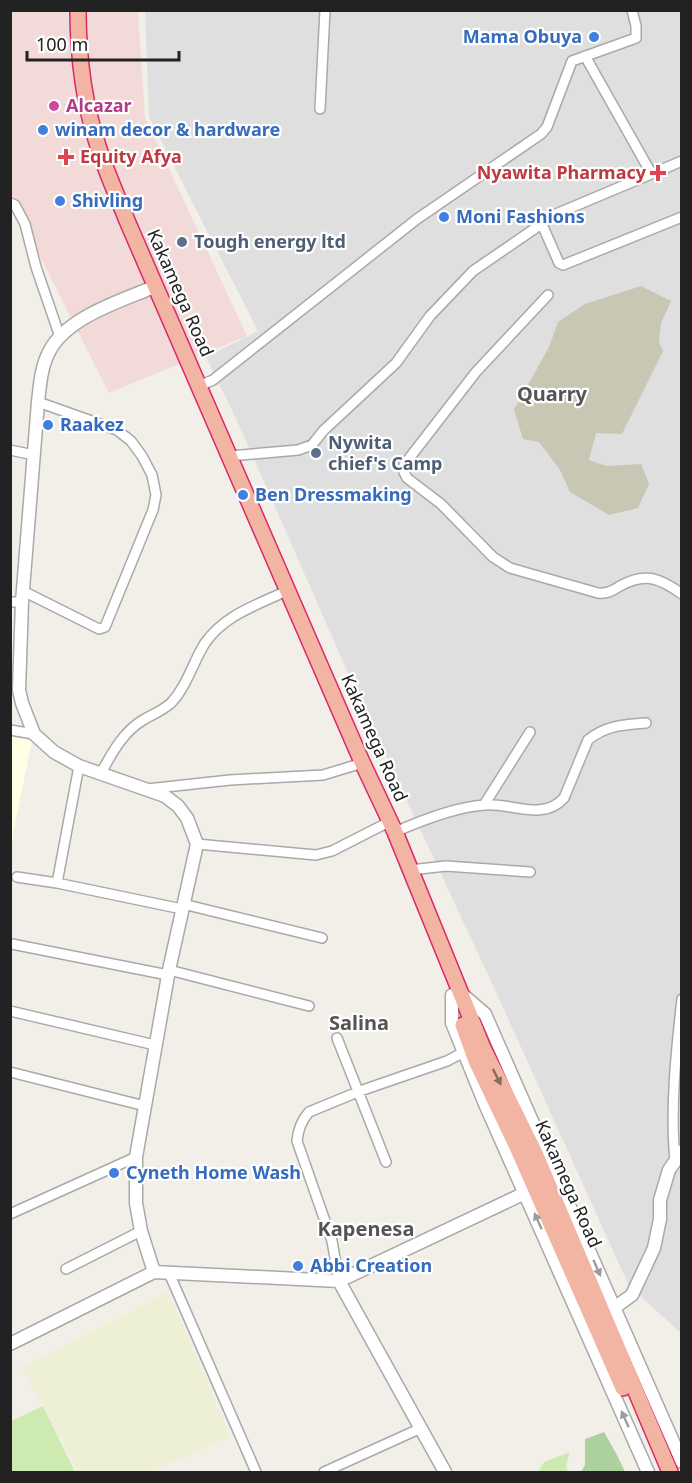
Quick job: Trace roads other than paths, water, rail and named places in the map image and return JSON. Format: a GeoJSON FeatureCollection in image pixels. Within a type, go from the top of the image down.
{"type":"FeatureCollection","features":[{"type":"Feature","properties":{"kind":"highway","name":"Kakamega Road"},"geometry":{"type":"LineString","coordinates":[[71,10],[72,34],[83,108],[98,162],[149,289],[356,765],[410,870],[456,994]]}},
{"type":"Feature","properties":{"kind":"highway","name":"Kakamega Road"},"geometry":{"type":"LineString","coordinates":[[78,10],[78,34],[87,105],[98,145],[149,274],[362,762],[456,994],[483,1048],[660,1473]]}},
{"type":"Feature","properties":{"kind":"highway","name":"Kakamega Road"},"geometry":{"type":"LineString","coordinates":[[523,1145],[670,1473]]}},
{"type":"Feature","properties":{"kind":"street"},"geometry":{"type":"LineString","coordinates":[[320,109],[325,10]]}},
{"type":"Feature","properties":{"kind":"street"},"geometry":{"type":"LineString","coordinates":[[199,386],[213,380],[417,219],[541,134],[547,127],[572,61],[634,40],[638,35],[632,10]]}},
{"type":"Feature","properties":{"kind":"street"},"geometry":{"type":"LineString","coordinates":[[585,56],[651,173]]}},
{"type":"Feature","properties":{"kind":"street"},"geometry":{"type":"LineString","coordinates":[[230,456],[298,450],[312,445],[323,431],[396,363],[430,316],[468,274],[541,222],[569,207],[681,161]]}},
{"type":"Feature","properties":{"kind":"street"},"geometry":{"type":"LineString","coordinates":[[10,203],[15,205],[25,224],[36,267],[60,337]]}},
{"type":"Feature","properties":{"kind":"street"},"geometry":{"type":"LineString","coordinates":[[541,222],[559,262],[563,265],[681,217]]}},
{"type":"Feature","properties":{"kind":"street"},"geometry":{"type":"LineString","coordinates":[[149,289],[81,320],[60,337],[49,352],[43,369],[38,402],[18,598],[19,690],[34,734],[54,752],[79,766],[165,796],[178,806],[187,818],[197,843],[155,1044],[136,1157],[136,1203],[141,1231],[154,1272]]}},
{"type":"Feature","properties":{"kind":"street"},"geometry":{"type":"LineString","coordinates":[[548,295],[476,372],[404,465],[404,472],[407,478],[441,504],[493,556],[510,568],[598,593],[610,592],[633,580],[652,578],[681,594]]}},
{"type":"Feature","properties":{"kind":"street"},"geometry":{"type":"LineString","coordinates":[[18,598],[99,629],[105,627],[153,510],[156,495],[147,465],[124,434],[38,402]]}},
{"type":"Feature","properties":{"kind":"street"},"geometry":{"type":"LineString","coordinates":[[10,450],[34,455]]}},
{"type":"Feature","properties":{"kind":"street"},"geometry":{"type":"LineString","coordinates":[[101,773],[126,733],[172,702],[206,642],[227,619],[282,593]]}},
{"type":"Feature","properties":{"kind":"street"},"geometry":{"type":"LineString","coordinates":[[197,843],[298,855],[316,855],[389,828],[484,805],[548,809],[557,805],[564,798],[588,740],[616,725],[646,723]]}},
{"type":"Feature","properties":{"kind":"street"},"geometry":{"type":"LineString","coordinates":[[10,730],[34,734]]}},
{"type":"Feature","properties":{"kind":"street"},"geometry":{"type":"LineString","coordinates":[[484,805],[530,732]]}},
{"type":"Feature","properties":{"kind":"street"},"geometry":{"type":"LineString","coordinates":[[145,789],[230,780],[323,775],[356,765]]}},
{"type":"Feature","properties":{"kind":"street"},"geometry":{"type":"LineString","coordinates":[[57,883],[79,766]]}},
{"type":"Feature","properties":{"kind":"street"},"geometry":{"type":"LineString","coordinates":[[410,870],[446,866],[530,872]]}},
{"type":"Feature","properties":{"kind":"street"},"geometry":{"type":"LineString","coordinates":[[17,877],[183,907],[322,938]]}},
{"type":"Feature","properties":{"kind":"street"},"geometry":{"type":"LineString","coordinates":[[12,945],[169,972],[309,1006]]}},
{"type":"Feature","properties":{"kind":"street"},"geometry":{"type":"LineString","coordinates":[[648,1473],[452,1023],[456,994],[485,1014],[681,1462]]}},
{"type":"Feature","properties":{"kind":"street"},"geometry":{"type":"LineString","coordinates":[[614,1308],[632,1295],[654,1248],[660,1219],[660,1200],[669,1170],[678,1156],[673,1138],[681,999]]}},
{"type":"Feature","properties":{"kind":"street"},"geometry":{"type":"LineString","coordinates":[[10,1011],[155,1044]]}},
{"type":"Feature","properties":{"kind":"street"},"geometry":{"type":"LineString","coordinates":[[337,1038],[360,1091],[386,1162]]}},
{"type":"Feature","properties":{"kind":"street"},"geometry":{"type":"LineString","coordinates":[[445,1473],[339,1281],[332,1240],[297,1141],[298,1130],[303,1118],[309,1112],[360,1091],[447,1061],[464,1052]]}},
{"type":"Feature","properties":{"kind":"street"},"geometry":{"type":"LineString","coordinates":[[10,1071],[145,1106]]}},
{"type":"Feature","properties":{"kind":"street"},"geometry":{"type":"LineString","coordinates":[[10,1214],[136,1157]]}},
{"type":"Feature","properties":{"kind":"street"},"geometry":{"type":"LineString","coordinates":[[10,1344],[154,1272],[339,1281],[525,1193]]}},
{"type":"Feature","properties":{"kind":"street"},"geometry":{"type":"LineString","coordinates":[[66,1269],[141,1231]]}},
{"type":"Feature","properties":{"kind":"street"},"geometry":{"type":"LineString","coordinates":[[169,1273],[256,1473]]}},
{"type":"Feature","properties":{"kind":"street"},"geometry":{"type":"LineString","coordinates":[[324,1473],[419,1429]]}},
{"type":"Feature","properties":{"kind":"place","name":"Mama Obuya"},"geometry":{"type":"Point","coordinates":[594,37]}},
{"type":"Feature","properties":{"kind":"place","name":"Alcazar"},"geometry":{"type":"Point","coordinates":[54,106]}},
{"type":"Feature","properties":{"kind":"place","name":"winam decor & hardware"},"geometry":{"type":"Point","coordinates":[43,130]}},
{"type":"Feature","properties":{"kind":"place","name":"Equity Afya"},"geometry":{"type":"Point","coordinates":[66,157]}},
{"type":"Feature","properties":{"kind":"place","name":"Nyawita Pharmacy"},"geometry":{"type":"Point","coordinates":[658,173]}},
{"type":"Feature","properties":{"kind":"place","name":"Shivling"},"geometry":{"type":"Point","coordinates":[60,201]}},
{"type":"Feature","properties":{"kind":"place","name":"Moni Fashions"},"geometry":{"type":"Point","coordinates":[444,217]}},
{"type":"Feature","properties":{"kind":"place","name":"Tough energy ltd"},"geometry":{"type":"Point","coordinates":[182,242]}},
{"type":"Feature","properties":{"kind":"place","name":"Raakez"},"geometry":{"type":"Point","coordinates":[48,425]}},
{"type":"Feature","properties":{"kind":"place","name":"Nywita chief's Camp"},"geometry":{"type":"Point","coordinates":[316,453]}},
{"type":"Feature","properties":{"kind":"place","name":"Ben Dressmaking"},"geometry":{"type":"Point","coordinates":[243,495]}},
{"type":"Feature","properties":{"kind":"place","name":"Cyneth Home Wash"},"geometry":{"type":"Point","coordinates":[114,1173]}},
{"type":"Feature","properties":{"kind":"place","name":"Abbi Creation"},"geometry":{"type":"Point","coordinates":[298,1266]}},
{"type":"Feature","properties":{"kind":"district","name":"Quarry"},"geometry":{"type":"Point","coordinates":[552,394]}},
{"type":"Feature","properties":{"kind":"district","name":"Salina"},"geometry":{"type":"Point","coordinates":[359,1023]}},
{"type":"Feature","properties":{"kind":"district","name":"Kapenesa"},"geometry":{"type":"Point","coordinates":[366,1229]}}]}
